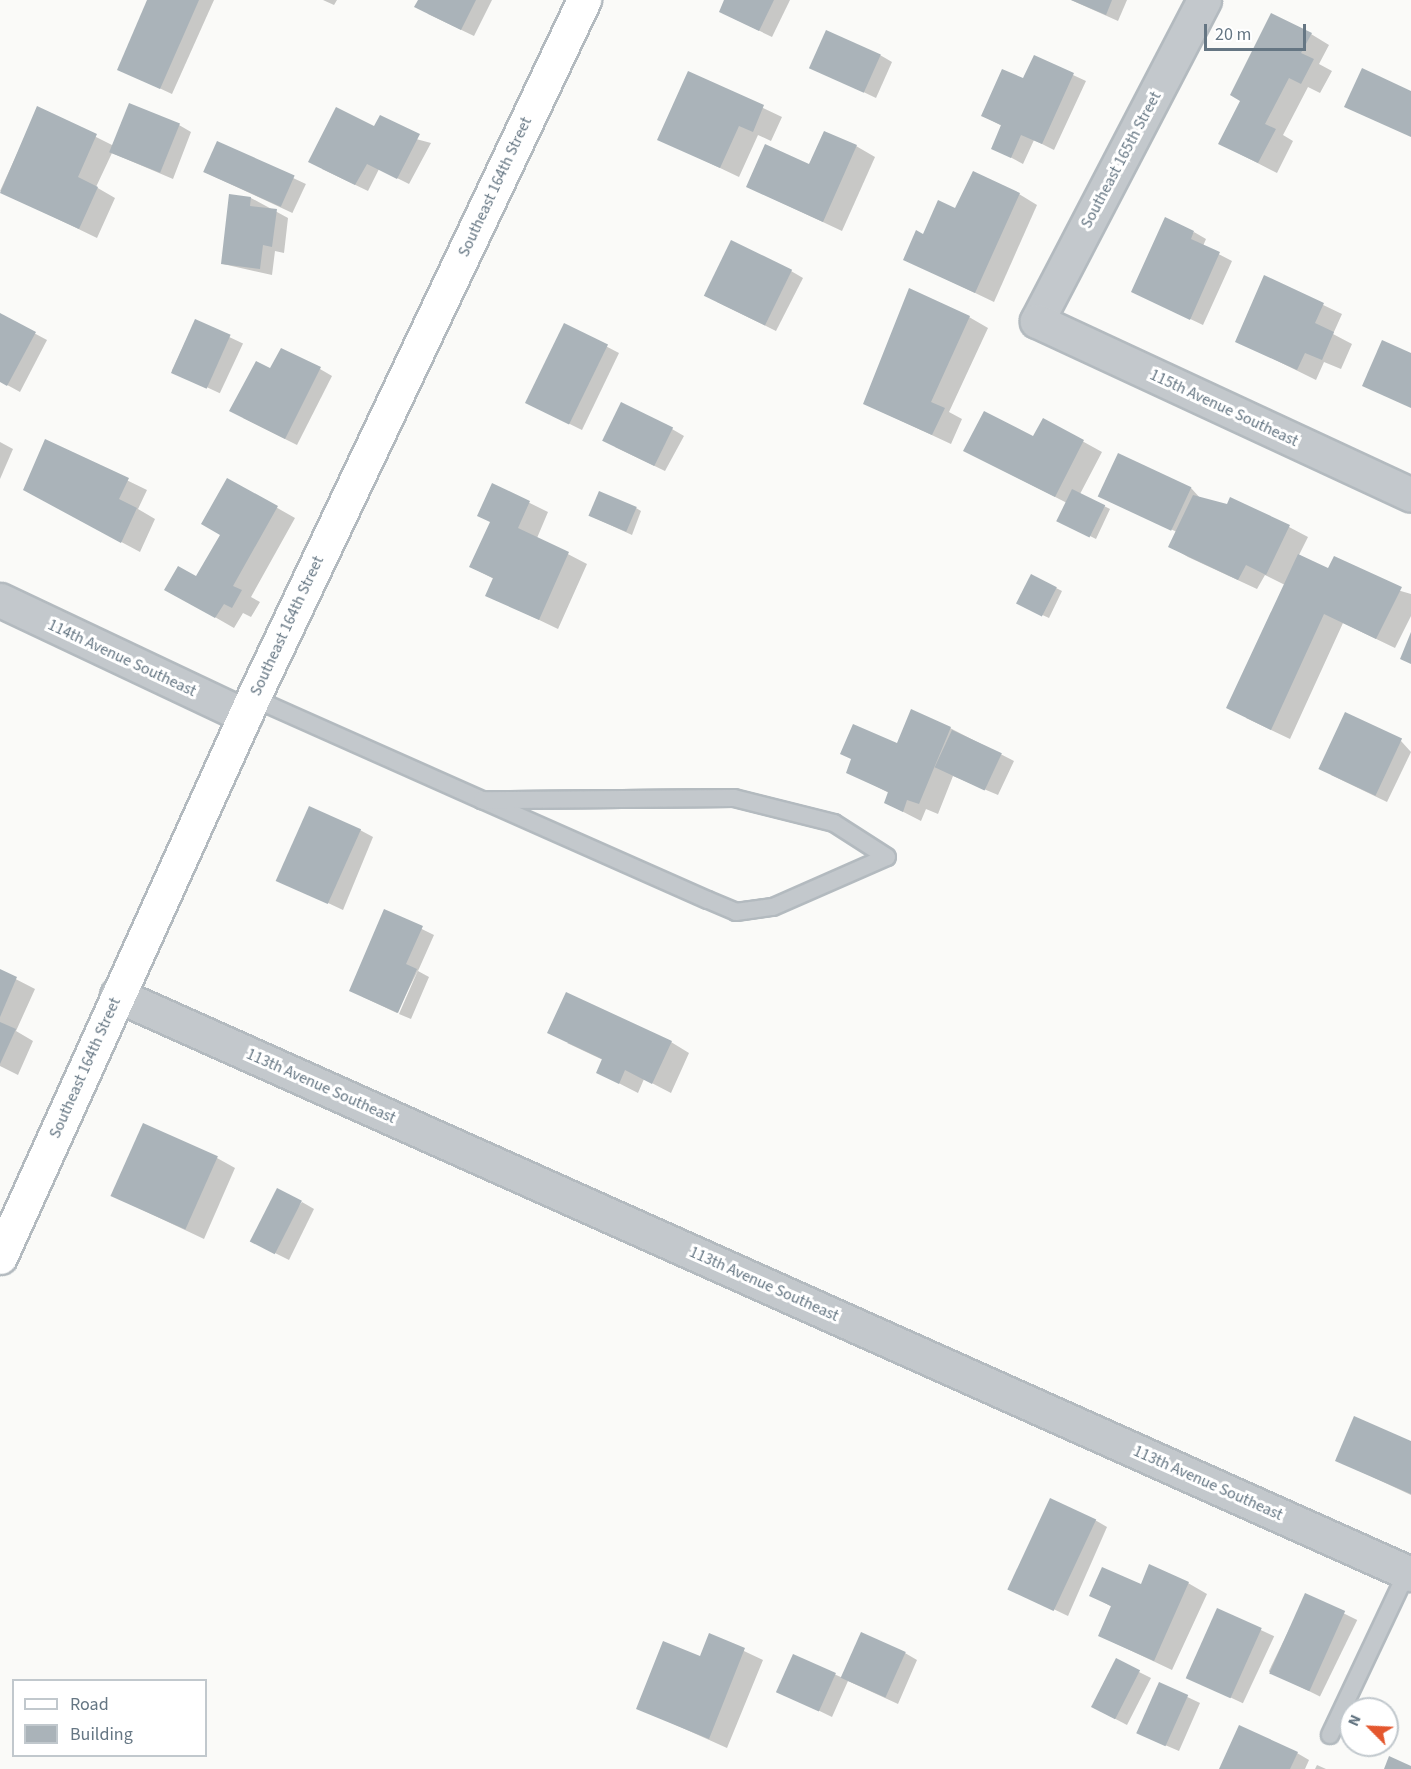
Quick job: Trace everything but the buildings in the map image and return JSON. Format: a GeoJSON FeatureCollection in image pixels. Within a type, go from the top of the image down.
{"type":"FeatureCollection","features":[{"type":"Feature","properties":{"kind":"street","name":"Southeast 164th Street"},"geometry":{"type":"LineString","coordinates":[[0,1257],[249,707],[584,0]]}},
{"type":"Feature","properties":{"kind":"street","name":"Southeast 165th Street"},"geometry":{"type":"LineString","coordinates":[[1037,321],[1204,0]]}},
{"type":"Feature","properties":{"kind":"street","name":"115th Avenue Southeast"},"geometry":{"type":"LineString","coordinates":[[1037,321],[1411,495]]}},
{"type":"Feature","properties":{"kind":"street","name":"114th Avenue Southeast"},"geometry":{"type":"LineString","coordinates":[[0,600],[249,707]]}},
{"type":"Feature","properties":{"kind":"street","name":"113th Avenue Southeast"},"geometry":{"type":"LineString","coordinates":[[117,995],[1409,1573]]}},
{"type":"Feature","properties":{"kind":"lane"},"geometry":{"type":"LineString","coordinates":[[249,707],[482,800],[736,912],[773,907],[887,857],[834,823],[734,798],[482,800]]}},
{"type":"Feature","properties":{"kind":"lane"},"geometry":{"type":"LineString","coordinates":[[1330,1735],[1409,1573]]}}]}
